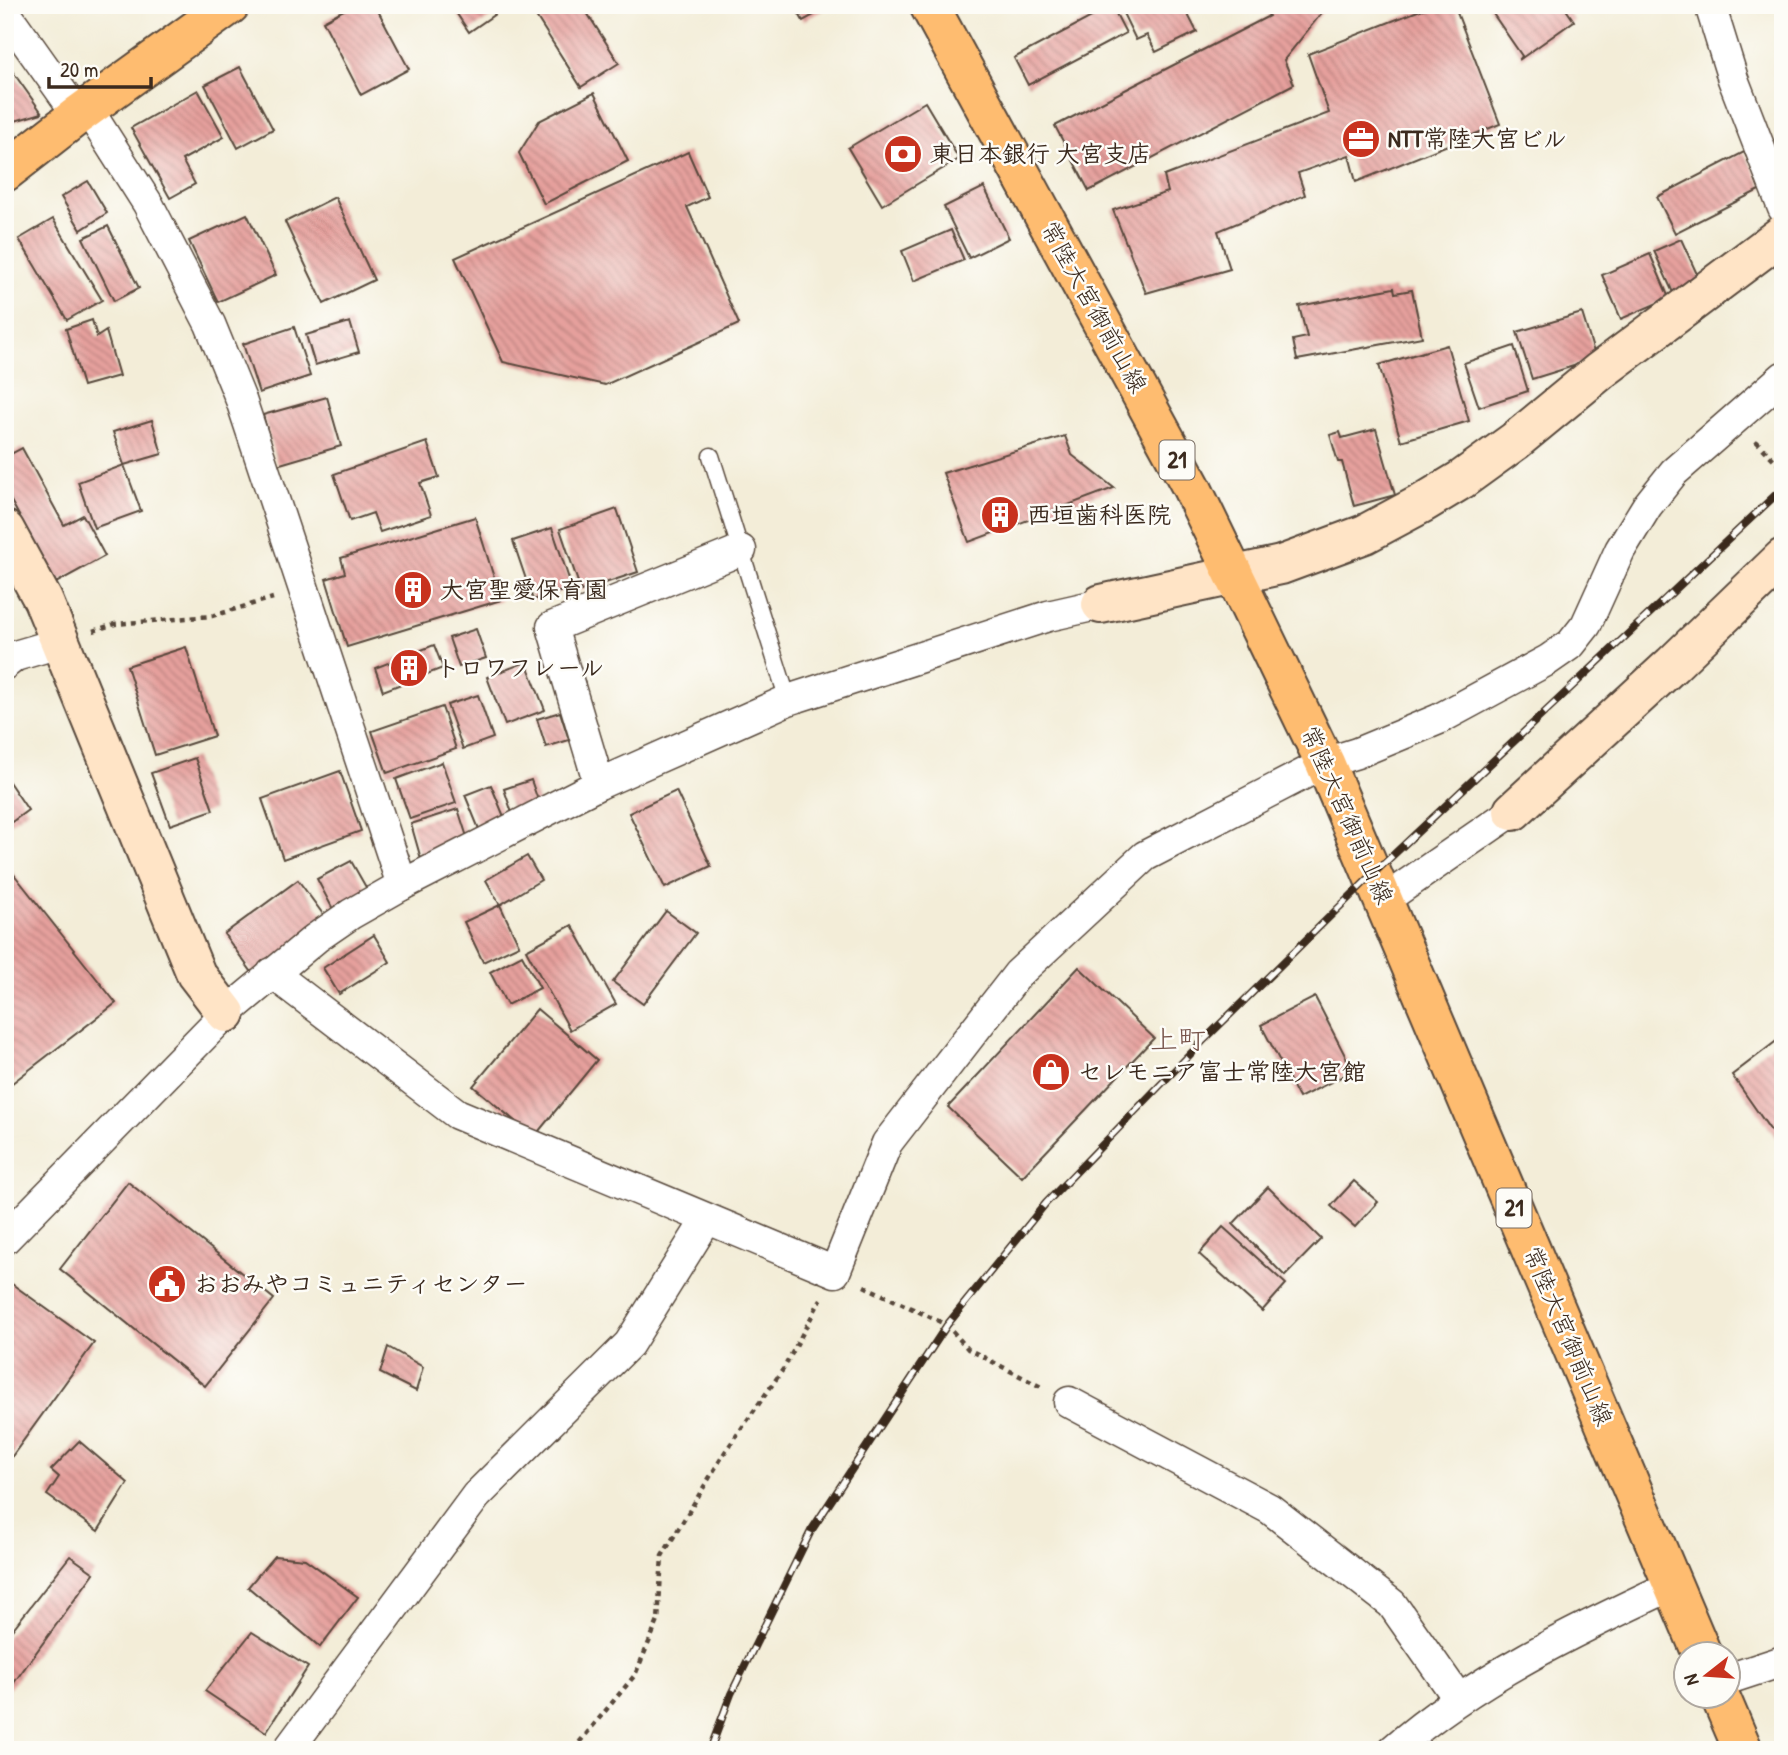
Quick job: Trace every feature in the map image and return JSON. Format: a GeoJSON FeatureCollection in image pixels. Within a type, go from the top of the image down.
{"type":"FeatureCollection","features":[{"type":"Feature","properties":{"kind":"main road"},"geometry":{"type":"LineString","coordinates":[[5,172],[230,5]]}},
{"type":"Feature","properties":{"kind":"main road","name":"常陸大宮御前山線"},"geometry":{"type":"LineString","coordinates":[[929,5],[1142,396],[1234,573],[1325,762],[1696,1640]]}},
{"type":"Feature","properties":{"kind":"main road"},"geometry":{"type":"LineString","coordinates":[[1726,1710],[1743,1750]]}},
{"type":"Feature","properties":{"kind":"street"},"geometry":{"type":"LineString","coordinates":[[1710,5],[1733,79],[1783,208]]}},
{"type":"Feature","properties":{"kind":"street"},"geometry":{"type":"LineString","coordinates":[[5,12],[83,112],[148,204],[210,324],[241,400],[402,885]]}},
{"type":"Feature","properties":{"kind":"street"},"geometry":{"type":"LineString","coordinates":[[5,1239],[226,1013],[316,938],[402,885],[599,784],[788,700],[1048,616],[1234,573],[1281,565],[1365,534],[1461,480],[1783,234]]}},
{"type":"Feature","properties":{"kind":"street"},"geometry":{"type":"LineString","coordinates":[[272,973],[457,1114],[835,1272],[887,1143],[1018,974],[1145,856],[1325,762],[1357,753],[1439,719],[1548,660],[1571,644],[1586,625],[1620,550],[1647,506],[1674,472],[1783,377]]}},
{"type":"Feature","properties":{"kind":"street"},"geometry":{"type":"LineString","coordinates":[[5,530],[43,600],[196,974],[226,1013]]}},
{"type":"Feature","properties":{"kind":"street"},"geometry":{"type":"LineString","coordinates":[[599,784],[552,627],[741,550]]}},
{"type":"Feature","properties":{"kind":"street"},"geometry":{"type":"LineString","coordinates":[[1384,900],[1513,811],[1672,665],[1783,558]]}},
{"type":"Feature","properties":{"kind":"street"},"geometry":{"type":"LineString","coordinates":[[5,664],[15,656],[59,643]]}},
{"type":"Feature","properties":{"kind":"street"},"geometry":{"type":"LineString","coordinates":[[288,1750],[476,1496],[629,1345],[707,1219]]}},
{"type":"Feature","properties":{"kind":"street"},"geometry":{"type":"LineString","coordinates":[[1069,1402],[1270,1509],[1391,1604],[1458,1698]]}},
{"type":"Feature","properties":{"kind":"street"},"geometry":{"type":"LineString","coordinates":[[1393,1750],[1458,1698],[1606,1616],[1673,1586]]}},
{"type":"Feature","properties":{"kind":"street"},"geometry":{"type":"LineString","coordinates":[[1742,1674],[1783,1661]]}},
{"type":"Feature","properties":{"kind":"lane"},"geometry":{"type":"LineString","coordinates":[[710,456],[788,700]]}},
{"type":"Feature","properties":{"kind":"path"},"geometry":{"type":"LineString","coordinates":[[59,643],[115,624],[212,616],[303,588]]}},
{"type":"Feature","properties":{"kind":"path"},"geometry":{"type":"LineString","coordinates":[[573,1750],[635,1675],[658,1621],[662,1556],[725,1452],[784,1368],[835,1272],[947,1325],[968,1349],[1069,1402]]}},
{"type":"Feature","properties":{"kind":"building"},"geometry":{"type":"Polygon","coordinates":[[[353,5],[375,5],[409,69],[361,95],[323,21],[353,5]]]}},
{"type":"Feature","properties":{"kind":"building"},"geometry":{"type":"Polygon","coordinates":[[[451,5],[508,5],[469,32],[451,5]]]}},
{"type":"Feature","properties":{"kind":"building"},"geometry":{"type":"Polygon","coordinates":[[[529,5],[582,5],[619,63],[581,87],[529,5]]]}},
{"type":"Feature","properties":{"kind":"building"},"geometry":{"type":"Polygon","coordinates":[[[794,5],[832,5],[803,21],[794,5]]]}},
{"type":"Feature","properties":{"kind":"building"},"geometry":{"type":"Polygon","coordinates":[[[1119,5],[1183,5],[1197,32],[1156,52],[1147,35],[1136,40],[1119,5]]]}},
{"type":"Feature","properties":{"kind":"building"},"geometry":{"type":"Polygon","coordinates":[[[1263,5],[1328,5],[1284,60],[1294,84],[1089,191],[1055,126],[1269,16],[1263,5]]]}},
{"type":"Feature","properties":{"kind":"building","name":"NTT常陸大宮ビル"},"geometry":{"type":"Polygon","coordinates":[[[1433,5],[1454,5],[1500,124],[1356,182],[1349,155],[1298,173],[1305,195],[1218,231],[1230,269],[1146,293],[1113,210],[1168,192],[1164,176],[1329,113],[1308,54],[1433,5]]]}},
{"type":"Feature","properties":{"kind":"building"},"geometry":{"type":"Polygon","coordinates":[[[1487,5],[1563,5],[1574,21],[1519,60],[1522,56],[1487,5]]]}},
{"type":"Feature","properties":{"kind":"building"},"geometry":{"type":"Polygon","coordinates":[[[1112,6],[1126,33],[1028,85],[1014,58],[1112,6]]]}},
{"type":"Feature","properties":{"kind":"building"},"geometry":{"type":"Polygon","coordinates":[[[5,61],[42,113],[5,124],[5,61]]]}},
{"type":"Feature","properties":{"kind":"building"},"geometry":{"type":"Polygon","coordinates":[[[240,67],[273,129],[238,148],[205,85],[240,67]]]}},
{"type":"Feature","properties":{"kind":"building"},"geometry":{"type":"Polygon","coordinates":[[[198,90],[224,137],[182,160],[195,184],[170,198],[131,128],[198,90]]]}},
{"type":"Feature","properties":{"kind":"building"},"geometry":{"type":"Polygon","coordinates":[[[594,93],[628,161],[544,204],[519,153],[539,121],[594,93]]]}},
{"type":"Feature","properties":{"kind":"building","name":"東日本銀行 大宮支店"},"geometry":{"type":"Polygon","coordinates":[[[925,102],[959,159],[882,205],[848,148],[925,102]]]}},
{"type":"Feature","properties":{"kind":"building"},"geometry":{"type":"Polygon","coordinates":[[[688,152],[708,197],[687,207],[739,324],[605,385],[503,362],[455,258],[688,152]]]}},
{"type":"Feature","properties":{"kind":"building"},"geometry":{"type":"Polygon","coordinates":[[[1744,152],[1763,188],[1675,233],[1657,197],[1744,152]]]}},
{"type":"Feature","properties":{"kind":"building"},"geometry":{"type":"Polygon","coordinates":[[[88,181],[107,213],[81,230],[61,197],[88,181]]]}},
{"type":"Feature","properties":{"kind":"building"},"geometry":{"type":"Polygon","coordinates":[[[984,187],[1009,238],[969,258],[944,207],[984,187]]]}},
{"type":"Feature","properties":{"kind":"building"},"geometry":{"type":"Polygon","coordinates":[[[335,197],[374,280],[324,304],[285,222],[335,197]]]}},
{"type":"Feature","properties":{"kind":"building"},"geometry":{"type":"Polygon","coordinates":[[[247,214],[276,275],[218,302],[189,241],[247,214]]]}},
{"type":"Feature","properties":{"kind":"building"},"geometry":{"type":"Polygon","coordinates":[[[53,219],[102,300],[67,320],[19,239],[53,219]]]}},
{"type":"Feature","properties":{"kind":"building"},"geometry":{"type":"Polygon","coordinates":[[[108,226],[139,288],[114,301],[83,238],[108,226]]]}},
{"type":"Feature","properties":{"kind":"building"},"geometry":{"type":"Polygon","coordinates":[[[951,230],[964,260],[914,281],[902,251],[951,230]]]}},
{"type":"Feature","properties":{"kind":"building"},"geometry":{"type":"Polygon","coordinates":[[[1681,239],[1701,283],[1674,295],[1654,251],[1681,239]]]}},
{"type":"Feature","properties":{"kind":"building"},"geometry":{"type":"Polygon","coordinates":[[[1650,254],[1669,298],[1621,319],[1602,275],[1650,254]]]}},
{"type":"Feature","properties":{"kind":"building"},"geometry":{"type":"Polygon","coordinates":[[[1394,288],[1395,293],[1412,290],[1422,337],[1297,360],[1293,340],[1307,337],[1299,306],[1394,288]]]}},
{"type":"Feature","properties":{"kind":"building"},"geometry":{"type":"Polygon","coordinates":[[[1582,313],[1596,359],[1532,379],[1517,332],[1582,313]]]}},
{"type":"Feature","properties":{"kind":"building"},"geometry":{"type":"Polygon","coordinates":[[[92,320],[97,337],[106,331],[119,376],[83,386],[66,329],[92,320]]]}},
{"type":"Feature","properties":{"kind":"building"},"geometry":{"type":"Polygon","coordinates":[[[350,322],[359,352],[315,365],[306,335],[350,322]]]}},
{"type":"Feature","properties":{"kind":"building"},"geometry":{"type":"Polygon","coordinates":[[[294,327],[310,376],[259,393],[243,344],[294,327]]]}},
{"type":"Feature","properties":{"kind":"building"},"geometry":{"type":"Polygon","coordinates":[[[1447,345],[1469,421],[1401,441],[1379,365],[1447,345]]]}},
{"type":"Feature","properties":{"kind":"building"},"geometry":{"type":"Polygon","coordinates":[[[1514,346],[1528,391],[1479,407],[1464,363],[1514,346]]]}},
{"type":"Feature","properties":{"kind":"building"},"geometry":{"type":"Polygon","coordinates":[[[327,397],[341,446],[277,465],[263,415],[327,397]]]}},
{"type":"Feature","properties":{"kind":"building"},"geometry":{"type":"Polygon","coordinates":[[[152,420],[162,454],[124,465],[113,432],[152,420]]]}},
{"type":"Feature","properties":{"kind":"building"},"geometry":{"type":"Polygon","coordinates":[[[1376,429],[1395,495],[1354,506],[1342,462],[1338,462],[1330,435],[1340,432],[1342,438],[1376,429]]]}},
{"type":"Feature","properties":{"kind":"building","name":"西垣歯科医院"},"geometry":{"type":"Polygon","coordinates":[[[1065,436],[1072,455],[1114,488],[969,542],[943,473],[1065,436]]]}},
{"type":"Feature","properties":{"kind":"building"},"geometry":{"type":"Polygon","coordinates":[[[427,442],[439,477],[420,483],[431,515],[380,532],[373,513],[350,521],[334,474],[427,442]]]}},
{"type":"Feature","properties":{"kind":"building"},"geometry":{"type":"Polygon","coordinates":[[[22,448],[64,525],[83,515],[105,556],[56,583],[5,490],[5,457],[22,448]]]}},
{"type":"Feature","properties":{"kind":"building"},"geometry":{"type":"Polygon","coordinates":[[[124,465],[141,511],[94,528],[78,482],[124,465]]]}},
{"type":"Feature","properties":{"kind":"building"},"geometry":{"type":"Polygon","coordinates":[[[617,509],[638,572],[581,591],[560,529],[617,509]]]}},
{"type":"Feature","properties":{"kind":"building","name":"大宮聖愛保育園"},"geometry":{"type":"Polygon","coordinates":[[[475,517],[501,600],[347,647],[326,579],[345,573],[341,558],[475,517]]]}},
{"type":"Feature","properties":{"kind":"building"},"geometry":{"type":"Polygon","coordinates":[[[552,528],[572,588],[533,600],[513,541],[552,528]]]}},
{"type":"Feature","properties":{"kind":"building"},"geometry":{"type":"Polygon","coordinates":[[[476,629],[486,658],[459,667],[449,638],[476,629]]]}},
{"type":"Feature","properties":{"kind":"building","name":"トロワフレール"},"geometry":{"type":"Polygon","coordinates":[[[434,645],[443,668],[383,691],[375,668],[434,645]]]}},
{"type":"Feature","properties":{"kind":"building"},"geometry":{"type":"Polygon","coordinates":[[[186,647],[214,736],[155,755],[127,666],[186,647]]]}},
{"type":"Feature","properties":{"kind":"building"},"geometry":{"type":"Polygon","coordinates":[[[526,662],[545,710],[505,725],[487,677],[526,662]]]}},
{"type":"Feature","properties":{"kind":"building"},"geometry":{"type":"Polygon","coordinates":[[[478,695],[493,738],[463,749],[447,705],[478,695]]]}},
{"type":"Feature","properties":{"kind":"building"},"geometry":{"type":"Polygon","coordinates":[[[442,707],[456,749],[387,773],[372,731],[442,707]]]}},
{"type":"Feature","properties":{"kind":"building"},"geometry":{"type":"Polygon","coordinates":[[[560,712],[569,740],[546,747],[537,719],[560,712]]]}},
{"type":"Feature","properties":{"kind":"building"},"geometry":{"type":"Polygon","coordinates":[[[195,758],[213,810],[170,825],[151,773],[195,758]]]}},
{"type":"Feature","properties":{"kind":"building"},"geometry":{"type":"Polygon","coordinates":[[[442,762],[456,803],[410,819],[396,779],[442,762]]]}},
{"type":"Feature","properties":{"kind":"building"},"geometry":{"type":"Polygon","coordinates":[[[340,771],[361,831],[283,859],[262,799],[340,771]]]}},
{"type":"Feature","properties":{"kind":"building"},"geometry":{"type":"Polygon","coordinates":[[[5,776],[28,810],[5,827],[5,776]]]}},
{"type":"Feature","properties":{"kind":"building"},"geometry":{"type":"Polygon","coordinates":[[[531,780],[541,809],[514,819],[504,789],[531,780]]]}},
{"type":"Feature","properties":{"kind":"building"},"geometry":{"type":"Polygon","coordinates":[[[491,785],[507,824],[481,834],[465,795],[491,785]]]}},
{"type":"Feature","properties":{"kind":"building"},"geometry":{"type":"Polygon","coordinates":[[[676,791],[711,866],[665,888],[629,813],[676,791]]]}},
{"type":"Feature","properties":{"kind":"building"},"geometry":{"type":"Polygon","coordinates":[[[458,809],[467,837],[423,866],[411,824],[458,809]]]}},
{"type":"Feature","properties":{"kind":"building"},"geometry":{"type":"Polygon","coordinates":[[[527,856],[541,880],[500,905],[486,880],[527,856]]]}},
{"type":"Feature","properties":{"kind":"building"},"geometry":{"type":"Polygon","coordinates":[[[351,861],[371,896],[336,915],[317,879],[351,861]]]}},
{"type":"Feature","properties":{"kind":"building"},"geometry":{"type":"Polygon","coordinates":[[[5,863],[116,1003],[7,1087],[5,1085],[5,863]]]}},
{"type":"Feature","properties":{"kind":"building"},"geometry":{"type":"Polygon","coordinates":[[[298,880],[328,921],[254,975],[224,934],[298,880]]]}},
{"type":"Feature","properties":{"kind":"building"},"geometry":{"type":"Polygon","coordinates":[[[500,905],[519,945],[483,962],[464,922],[500,905]]]}},
{"type":"Feature","properties":{"kind":"building"},"geometry":{"type":"Polygon","coordinates":[[[666,911],[696,933],[643,1004],[613,982],[666,911]]]}},
{"type":"Feature","properties":{"kind":"building"},"geometry":{"type":"Polygon","coordinates":[[[572,925],[616,1004],[570,1030],[526,950],[572,925]]]}},
{"type":"Feature","properties":{"kind":"building"},"geometry":{"type":"Polygon","coordinates":[[[374,935],[390,962],[339,994],[323,968],[374,935]]]}},
{"type":"Feature","properties":{"kind":"building"},"geometry":{"type":"Polygon","coordinates":[[[522,955],[540,988],[507,1005],[490,972],[522,955]]]}},
{"type":"Feature","properties":{"kind":"building","name":"セレモニア富士常陸大宮館"},"geometry":{"type":"Polygon","coordinates":[[[1079,967],[1154,1038],[1022,1177],[948,1107],[1079,967]]]}},
{"type":"Feature","properties":{"kind":"building"},"geometry":{"type":"Polygon","coordinates":[[[1315,997],[1353,1071],[1299,1098],[1261,1025],[1315,997]]]}},
{"type":"Feature","properties":{"kind":"building"},"geometry":{"type":"Polygon","coordinates":[[[537,1009],[597,1060],[534,1137],[473,1086],[537,1009]]]}},
{"type":"Feature","properties":{"kind":"building"},"geometry":{"type":"Polygon","coordinates":[[[1783,1036],[1783,1148],[1732,1075],[1783,1036]]]}},
{"type":"Feature","properties":{"kind":"building"},"geometry":{"type":"Polygon","coordinates":[[[1354,1181],[1378,1202],[1355,1227],[1331,1206],[1354,1181]]]}},
{"type":"Feature","properties":{"kind":"building","name":"おおみやコミュニティセンター"},"geometry":{"type":"Polygon","coordinates":[[[128,1182],[274,1299],[205,1386],[60,1269],[128,1182]]]}},
{"type":"Feature","properties":{"kind":"building"},"geometry":{"type":"Polygon","coordinates":[[[1268,1187],[1321,1239],[1285,1276],[1233,1224],[1268,1187]]]}},
{"type":"Feature","properties":{"kind":"building"},"geometry":{"type":"Polygon","coordinates":[[[1223,1227],[1286,1284],[1262,1311],[1199,1254],[1223,1227]]]}},
{"type":"Feature","properties":{"kind":"building"},"geometry":{"type":"Polygon","coordinates":[[[5,1279],[94,1343],[10,1459],[5,1455],[5,1279]]]}},
{"type":"Feature","properties":{"kind":"building"},"geometry":{"type":"Polygon","coordinates":[[[388,1347],[423,1367],[416,1391],[380,1373],[388,1347]]]}},
{"type":"Feature","properties":{"kind":"building"},"geometry":{"type":"Polygon","coordinates":[[[79,1441],[128,1483],[98,1531],[47,1495],[59,1477],[51,1470],[79,1441]]]}},
{"type":"Feature","properties":{"kind":"building"},"geometry":{"type":"Polygon","coordinates":[[[70,1556],[94,1573],[5,1695],[5,1639],[70,1556]]]}},
{"type":"Feature","properties":{"kind":"building"},"geometry":{"type":"Polygon","coordinates":[[[274,1556],[305,1559],[358,1597],[320,1647],[248,1587],[274,1556]]]}},
{"type":"Feature","properties":{"kind":"building"},"geometry":{"type":"Polygon","coordinates":[[[252,1632],[308,1667],[266,1732],[205,1691],[252,1632]]]}},
{"type":"Feature","properties":{"kind":"railway"},"geometry":{"type":"LineString","coordinates":[[710,1750],[731,1694],[811,1531],[947,1325],[1046,1203],[1202,1042],[1373,874],[1783,488]]}},
{"type":"Feature","properties":{"kind":"place","name":"NTT常陸大宮ビル"},"geometry":{"type":"Point","coordinates":[1361,139]}},
{"type":"Feature","properties":{"kind":"place","name":"東日本銀行 大宮支店"},"geometry":{"type":"Point","coordinates":[903,154]}},
{"type":"Feature","properties":{"kind":"place","name":"西垣歯科医院"},"geometry":{"type":"Point","coordinates":[1000,515]}},
{"type":"Feature","properties":{"kind":"place","name":"大宮聖愛保育園"},"geometry":{"type":"Point","coordinates":[413,590]}},
{"type":"Feature","properties":{"kind":"place","name":"トロワフレール"},"geometry":{"type":"Point","coordinates":[409,668]}},
{"type":"Feature","properties":{"kind":"place","name":"セレモニア富士常陸大宮館"},"geometry":{"type":"Point","coordinates":[1051,1072]}},
{"type":"Feature","properties":{"kind":"place","name":"おおみやコミュニティセンター"},"geometry":{"type":"Point","coordinates":[167,1284]}},
{"type":"Feature","properties":{"kind":"district","name":"上町"},"geometry":{"type":"Point","coordinates":[1178,1039]}}]}
